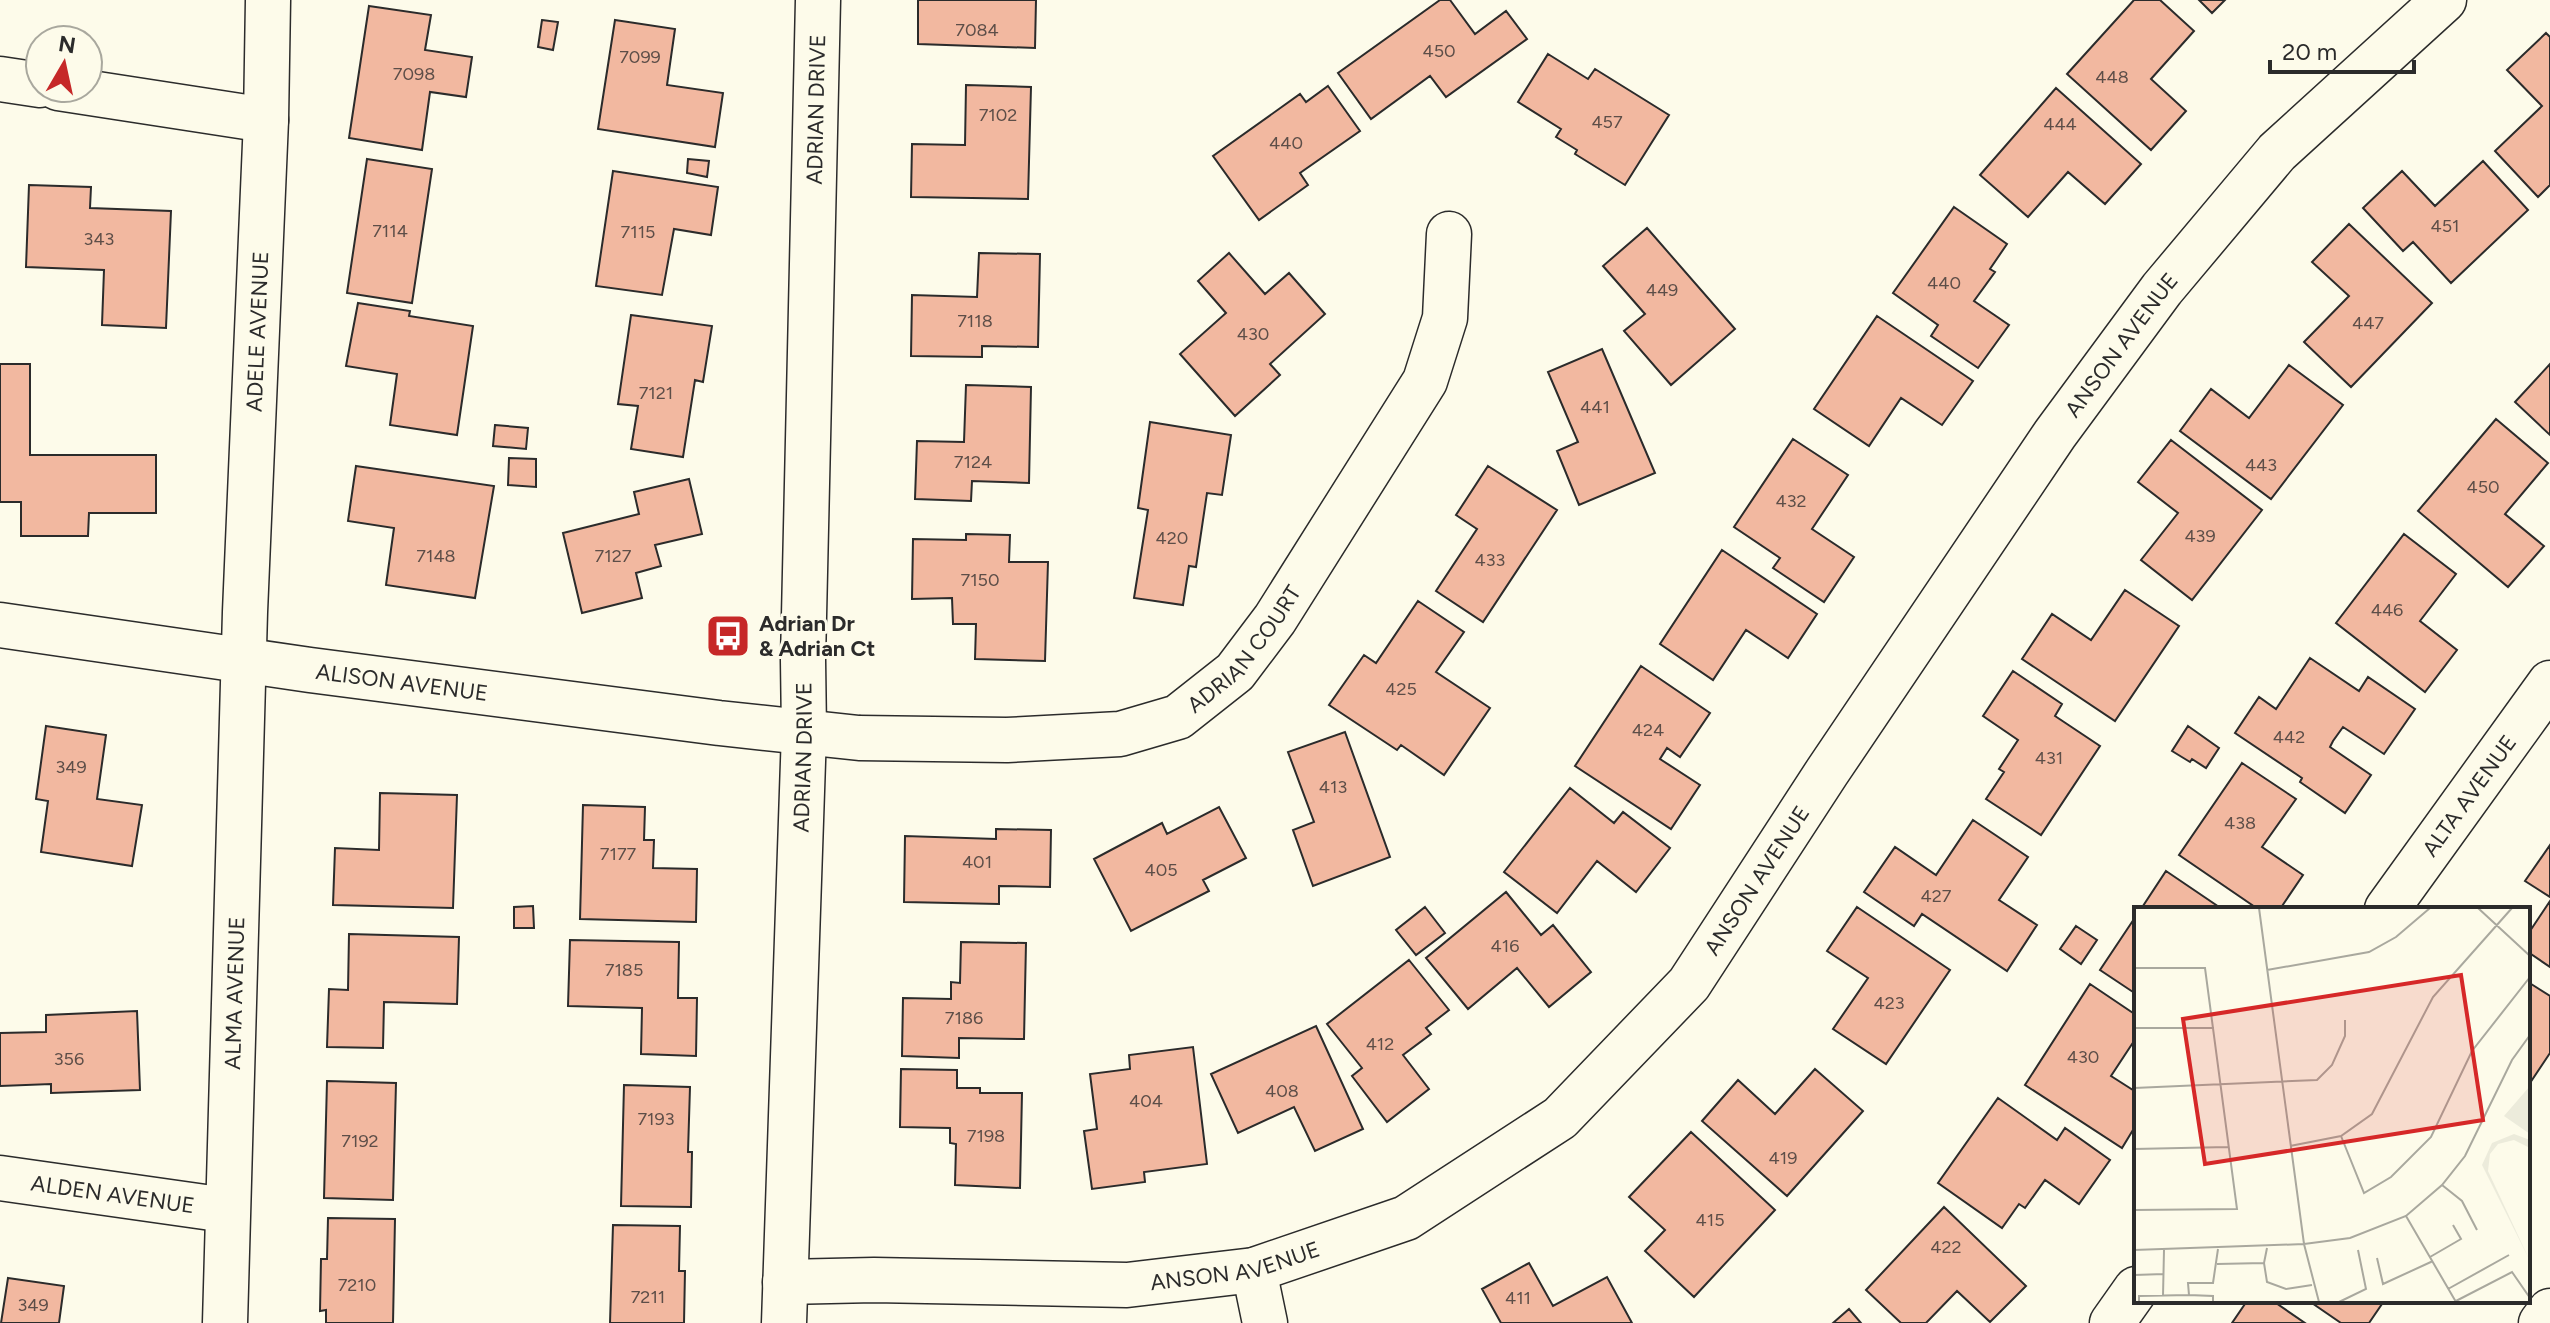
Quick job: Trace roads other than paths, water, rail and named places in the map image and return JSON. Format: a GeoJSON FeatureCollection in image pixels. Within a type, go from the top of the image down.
{"type":"FeatureCollection","features":[{"type":"Feature","properties":{"kind":"street","name":"ADELE AVENUE"},"geometry":{"type":"LineString","coordinates":[[244,661],[268,0]]}},
{"type":"Feature","properties":{"kind":"street","name":"ADRIAN DRIVE"},"geometry":{"type":"LineString","coordinates":[[785,1302],[804,732],[818,0]]}},
{"type":"Feature","properties":{"kind":"street","name":"ANSON AVENUE"},"geometry":{"type":"LineString","coordinates":[[785,1302],[874,1280],[1127,1285],[1254,1270],[1406,1218],[1560,1118],[1689,984],[1827,772],[2055,434],[2162,289],[2277,152],[2444,0]]}},
{"type":"Feature","properties":{"kind":"street"},"geometry":{"type":"LineString","coordinates":[[0,79],[24,83]]}},
{"type":"Feature","properties":{"kind":"street"},"geometry":{"type":"LineString","coordinates":[[104,95],[266,120]]}},
{"type":"Feature","properties":{"kind":"street","name":"ADRIAN COURT"},"geometry":{"type":"LineString","coordinates":[[804,732],[884,740],[1007,740],[1120,734],[1178,717],[1235,672],[1275,619],[1425,381],[1445,318],[1449,234]]}},
{"type":"Feature","properties":{"kind":"street","name":"ALISON AVENUE"},"geometry":{"type":"LineString","coordinates":[[0,625],[244,661],[804,732]]}},
{"type":"Feature","properties":{"kind":"street","name":"ALMA AVENUE"},"geometry":{"type":"LineString","coordinates":[[225,1323],[244,661]]}},
{"type":"Feature","properties":{"kind":"street","name":"ALTA AVENUE"},"geometry":{"type":"LineString","coordinates":[[2388,907],[2550,683]]}},
{"type":"Feature","properties":{"kind":"street","name":"ALDEN AVENUE"},"geometry":{"type":"LineString","coordinates":[[0,1178],[226,1210]]}},
{"type":"Feature","properties":{"kind":"street"},"geometry":{"type":"LineString","coordinates":[[1254,1270],[1265,1323]]}},
{"type":"Feature","properties":{"kind":"street"},"geometry":{"type":"LineString","coordinates":[[2112,1323],[2134,1292]]}},
{"type":"Feature","properties":{"kind":"street"},"geometry":{"type":"LineString","coordinates":[[2541,1323],[2550,1311]]}},
{"type":"Feature","properties":{"kind":"place","name":"Adrian Dr & Adrian Ct"},"geometry":{"type":"Point","coordinates":[728,636]}}]}
